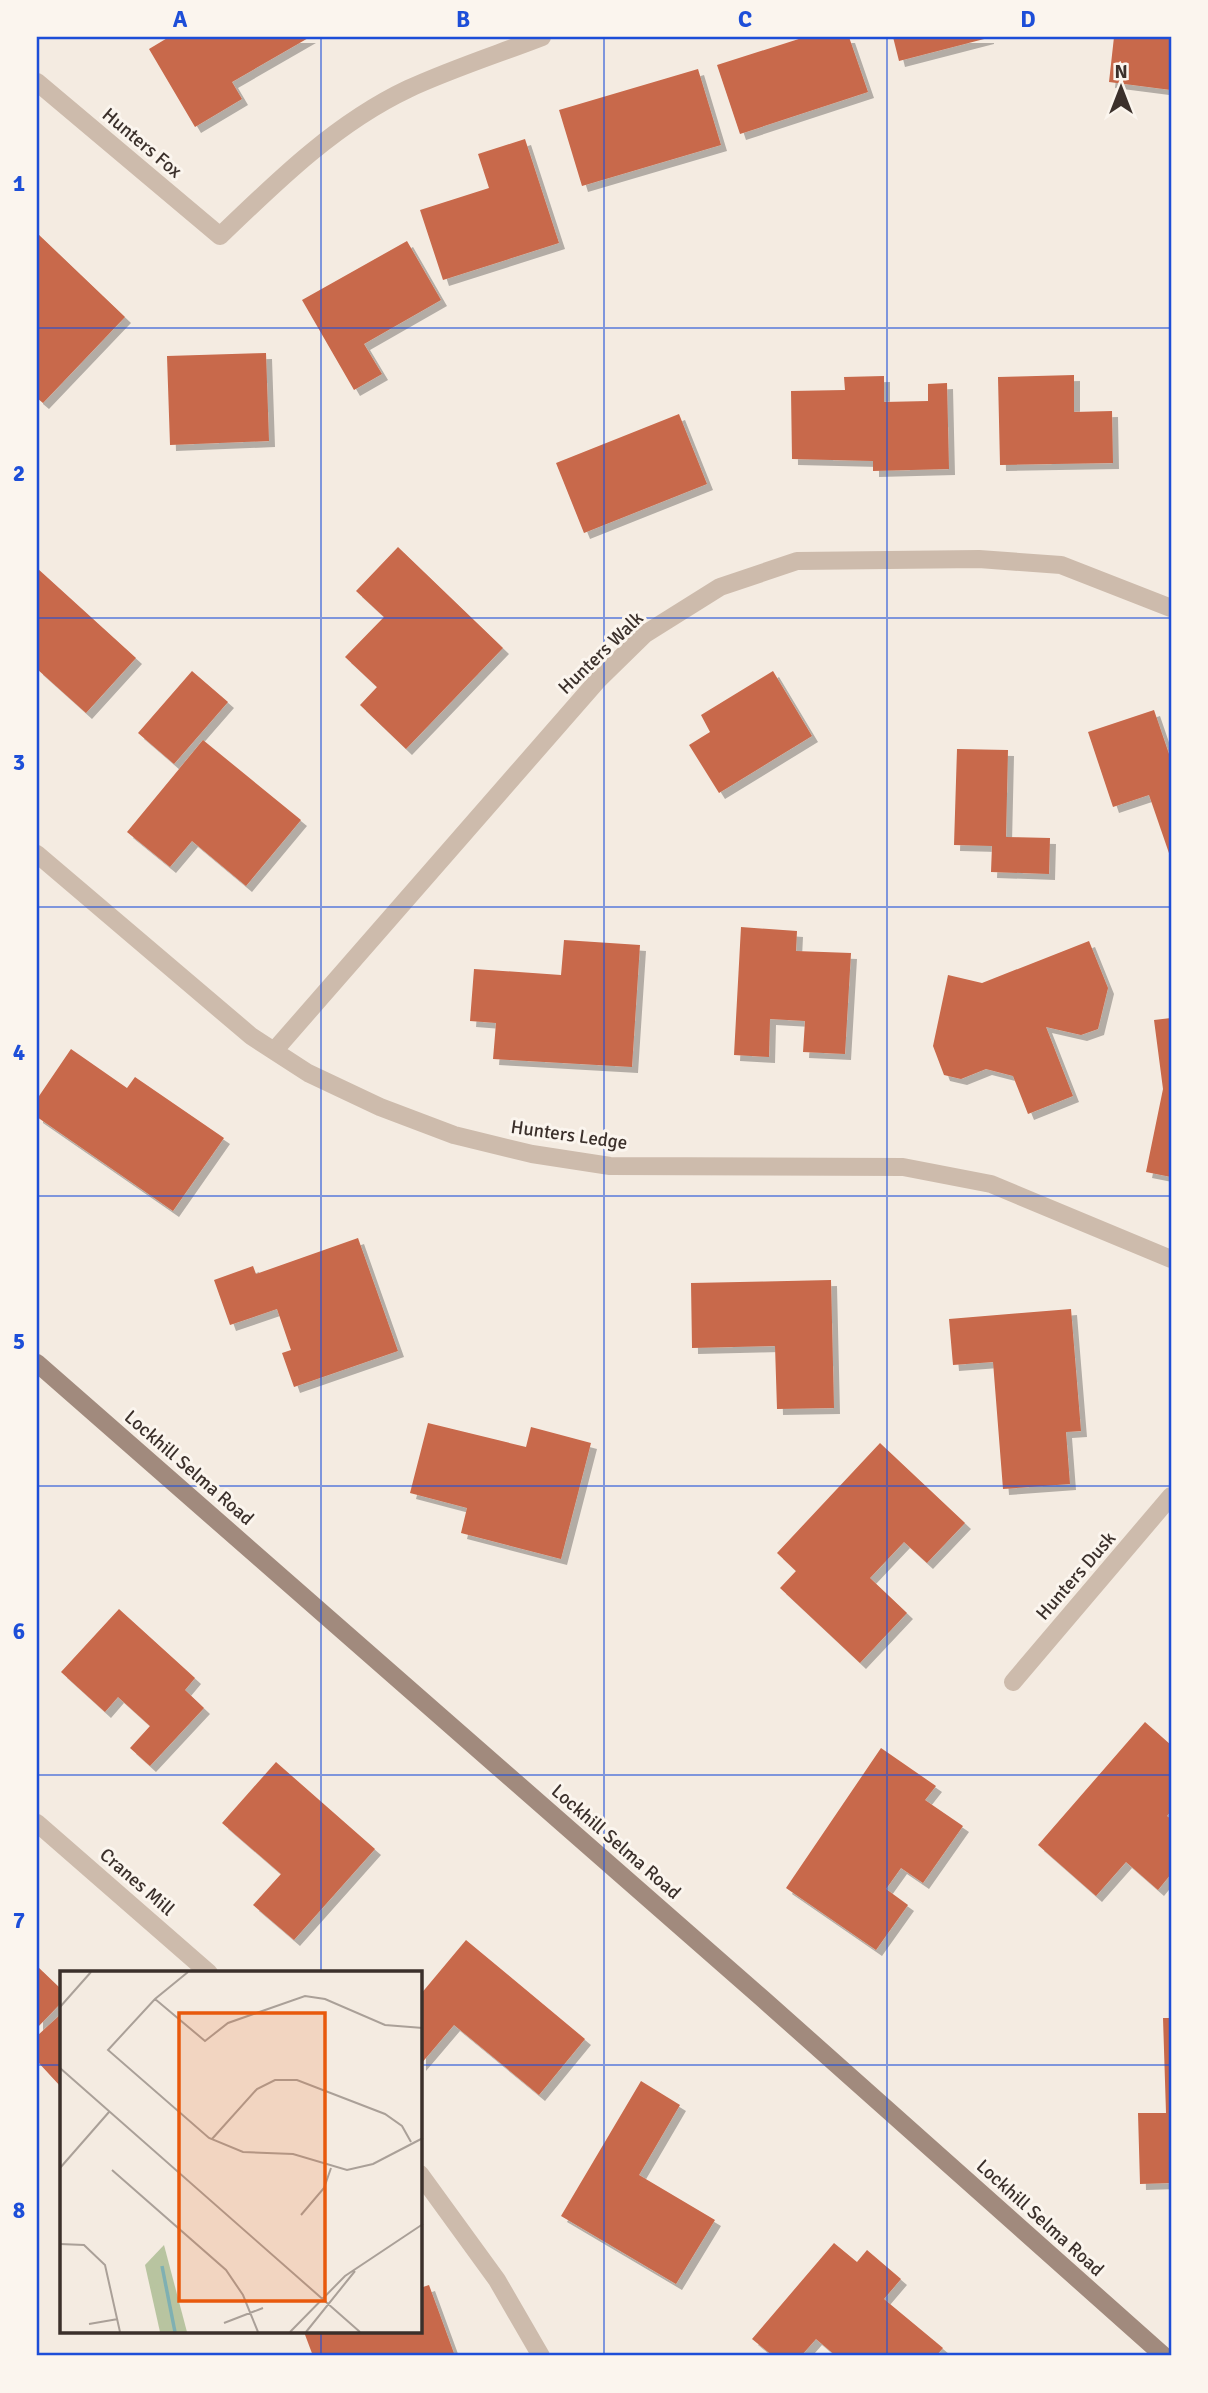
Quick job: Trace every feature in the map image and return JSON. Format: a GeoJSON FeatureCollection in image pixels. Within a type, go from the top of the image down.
{"type":"FeatureCollection","features":[{"type":"Feature","properties":{"kind":"main road","name":"Lockhill Selma Road"},"geometry":{"type":"LineString","coordinates":[[37,1363],[763,1999],[1164,2356]]}},
{"type":"Feature","properties":{"kind":"street","name":"Hunters Fox"},"geometry":{"type":"LineString","coordinates":[[37,82],[220,236],[280,178],[342,127],[408,89],[542,37]]}},
{"type":"Feature","properties":{"kind":"street","name":"Hunters Walk"},"geometry":{"type":"LineString","coordinates":[[274,1051],[597,680],[645,635],[720,587],[797,561],[979,559],[1061,565],[1118,584],[1171,608]]}},
{"type":"Feature","properties":{"kind":"street","name":"Hunters Ledge"},"geometry":{"type":"LineString","coordinates":[[37,854],[251,1036],[308,1073],[380,1107],[454,1135],[532,1154],[610,1166],[903,1167],[947,1174],[991,1184],[1171,1259]]}},
{"type":"Feature","properties":{"kind":"street","name":"Hunters Dusk"},"geometry":{"type":"LineString","coordinates":[[1013,1682],[1171,1496]]}},
{"type":"Feature","properties":{"kind":"street","name":"Cranes Mill"},"geometry":{"type":"LineString","coordinates":[[37,1823],[207,1971]]}},
{"type":"Feature","properties":{"kind":"street"},"geometry":{"type":"LineString","coordinates":[[422,2177],[497,2280],[541,2356]]}},
{"type":"Feature","properties":{"kind":"building"},"geometry":{"type":"Polygon","coordinates":[[[169,37],[310,37],[232,82],[242,99],[195,127],[149,49],[169,37]]]}},
{"type":"Feature","properties":{"kind":"building"},"geometry":{"type":"Polygon","coordinates":[[[805,37],[849,37],[868,92],[740,134],[717,65],[805,37]]]}},
{"type":"Feature","properties":{"kind":"building"},"geometry":{"type":"Polygon","coordinates":[[[893,37],[988,37],[988,38],[899,61],[893,37]]]}},
{"type":"Feature","properties":{"kind":"building"},"geometry":{"type":"Polygon","coordinates":[[[1114,37],[1171,37],[1171,90],[1109,82],[1114,37]]]}},
{"type":"Feature","properties":{"kind":"building"},"geometry":{"type":"Polygon","coordinates":[[[698,69],[721,145],[582,186],[559,110],[698,69]]]}},
{"type":"Feature","properties":{"kind":"building"},"geometry":{"type":"Polygon","coordinates":[[[525,139],[559,243],[443,280],[420,210],[489,188],[478,154],[525,139]]]}},
{"type":"Feature","properties":{"kind":"building"},"geometry":{"type":"Polygon","coordinates":[[[37,233],[125,317],[43,403],[37,398],[37,233]]]}},
{"type":"Feature","properties":{"kind":"building"},"geometry":{"type":"Polygon","coordinates":[[[407,241],[441,300],[364,344],[382,374],[354,390],[302,300],[407,241]]]}},
{"type":"Feature","properties":{"kind":"building"},"geometry":{"type":"Polygon","coordinates":[[[266,353],[269,441],[170,445],[167,356],[266,353]]]}},
{"type":"Feature","properties":{"kind":"building"},"geometry":{"type":"Polygon","coordinates":[[[1074,375],[1074,412],[1112,411],[1113,463],[1000,465],[998,377],[1074,375]]]}},
{"type":"Feature","properties":{"kind":"building"},"geometry":{"type":"Polygon","coordinates":[[[884,376],[884,402],[928,401],[928,384],[947,383],[949,469],[873,471],[873,461],[792,459],[791,391],[845,390],[844,377],[884,376]]]}},
{"type":"Feature","properties":{"kind":"building"},"geometry":{"type":"Polygon","coordinates":[[[679,414],[707,484],[584,533],[556,463],[679,414]]]}},
{"type":"Feature","properties":{"kind":"building"},"geometry":{"type":"Polygon","coordinates":[[[398,547],[503,648],[406,749],[360,705],[377,687],[345,657],[384,617],[356,591],[398,547]]]}},
{"type":"Feature","properties":{"kind":"building"},"geometry":{"type":"Polygon","coordinates":[[[37,568],[136,658],[86,713],[37,669],[37,568]]]}},
{"type":"Feature","properties":{"kind":"building"},"geometry":{"type":"Polygon","coordinates":[[[192,671],[228,702],[174,764],[138,733],[192,671]]]}},
{"type":"Feature","properties":{"kind":"building"},"geometry":{"type":"Polygon","coordinates":[[[773,671],[812,736],[719,793],[689,745],[710,732],[701,715],[773,671]]]}},
{"type":"Feature","properties":{"kind":"building"},"geometry":{"type":"Polygon","coordinates":[[[1154,710],[1169,754],[1171,753],[1171,859],[1149,795],[1113,807],[1088,732],[1154,710]]]}},
{"type":"Feature","properties":{"kind":"building"},"geometry":{"type":"Polygon","coordinates":[[[203,740],[301,820],[246,886],[192,841],[170,867],[127,832],[203,740]]]}},
{"type":"Feature","properties":{"kind":"building"},"geometry":{"type":"Polygon","coordinates":[[[957,749],[1008,750],[1006,837],[1050,838],[1049,874],[991,872],[992,846],[954,845],[957,749]]]}},
{"type":"Feature","properties":{"kind":"building"},"geometry":{"type":"Polygon","coordinates":[[[741,927],[797,931],[796,951],[851,953],[845,1054],[803,1052],[805,1021],[770,1019],[769,1057],[734,1055],[741,927]]]}},
{"type":"Feature","properties":{"kind":"building"},"geometry":{"type":"Polygon","coordinates":[[[564,940],[640,945],[632,1067],[493,1059],[496,1023],[470,1021],[474,969],[561,975],[564,940]]]}},
{"type":"Feature","properties":{"kind":"building"},"geometry":{"type":"Polygon","coordinates":[[[1089,941],[1108,988],[1098,1029],[1081,1035],[1046,1027],[1073,1096],[1028,1114],[1013,1076],[986,1069],[961,1079],[944,1075],[933,1046],[948,975],[982,983],[1089,941]]]}},
{"type":"Feature","properties":{"kind":"building"},"geometry":{"type":"Polygon","coordinates":[[[1171,1018],[1171,1177],[1146,1172],[1163,1089],[1154,1020],[1171,1018]]]}},
{"type":"Feature","properties":{"kind":"building"},"geometry":{"type":"Polygon","coordinates":[[[71,1049],[127,1088],[135,1077],[224,1138],[173,1211],[37,1117],[37,1099],[71,1049]]]}},
{"type":"Feature","properties":{"kind":"building"},"geometry":{"type":"Polygon","coordinates":[[[358,1238],[398,1351],[294,1387],[282,1353],[291,1350],[277,1309],[230,1325],[214,1280],[253,1266],[256,1274],[358,1238]]]}},
{"type":"Feature","properties":{"kind":"building"},"geometry":{"type":"Polygon","coordinates":[[[831,1280],[834,1408],[777,1409],[775,1346],[692,1348],[691,1283],[831,1280]]]}},
{"type":"Feature","properties":{"kind":"building"},"geometry":{"type":"Polygon","coordinates":[[[1071,1309],[1081,1431],[1066,1432],[1070,1484],[1003,1489],[993,1362],[953,1365],[949,1319],[1071,1309]]]}},
{"type":"Feature","properties":{"kind":"building"},"geometry":{"type":"Polygon","coordinates":[[[428,1423],[526,1447],[531,1427],[591,1443],[561,1559],[461,1533],[467,1508],[410,1493],[428,1423]]]}},
{"type":"Feature","properties":{"kind":"building"},"geometry":{"type":"Polygon","coordinates":[[[880,1443],[965,1523],[927,1563],[904,1542],[870,1578],[907,1613],[860,1663],[780,1588],[796,1571],[777,1553],[880,1443]]]}},
{"type":"Feature","properties":{"kind":"building"},"geometry":{"type":"Polygon","coordinates":[[[119,1609],[195,1678],[185,1690],[204,1708],[150,1766],[130,1748],[150,1726],[118,1697],[105,1712],[61,1672],[119,1609]]]}},
{"type":"Feature","properties":{"kind":"building"},"geometry":{"type":"Polygon","coordinates":[[[1145,1722],[1171,1745],[1171,1811],[1167,1816],[1171,1819],[1171,1874],[1158,1890],[1126,1862],[1096,1896],[1038,1845],[1145,1722]]]}},
{"type":"Feature","properties":{"kind":"building"},"geometry":{"type":"Polygon","coordinates":[[[881,1748],[936,1786],[925,1800],[963,1826],[923,1883],[901,1868],[886,1889],[908,1905],[876,1950],[786,1888],[881,1748]]]}},
{"type":"Feature","properties":{"kind":"building"},"geometry":{"type":"Polygon","coordinates":[[[276,1762],[375,1849],[294,1940],[253,1905],[281,1874],[222,1823],[276,1762]]]}},
{"type":"Feature","properties":{"kind":"building"},"geometry":{"type":"Polygon","coordinates":[[[466,1940],[585,2039],[539,2095],[454,2025],[422,2063],[422,1993],[466,1940]]]}},
{"type":"Feature","properties":{"kind":"building"},"geometry":{"type":"Polygon","coordinates":[[[37,1966],[60,1988],[60,2004],[37,2028],[37,1966]]]}},
{"type":"Feature","properties":{"kind":"building"},"geometry":{"type":"Polygon","coordinates":[[[60,2015],[60,2086],[37,2061],[37,2036],[60,2015]]]}},
{"type":"Feature","properties":{"kind":"building"},"geometry":{"type":"Polygon","coordinates":[[[1163,2018],[1171,2018],[1171,2183],[1140,2184],[1138,2113],[1166,2113],[1163,2018]]]}},
{"type":"Feature","properties":{"kind":"building"},"geometry":{"type":"Polygon","coordinates":[[[641,2081],[680,2105],[639,2175],[715,2220],[676,2284],[561,2216],[641,2081]]]}},
{"type":"Feature","properties":{"kind":"building"},"geometry":{"type":"Polygon","coordinates":[[[834,2243],[857,2262],[867,2250],[901,2279],[884,2299],[943,2348],[936,2356],[836,2356],[816,2339],[801,2356],[773,2356],[752,2339],[834,2243]]]}},
{"type":"Feature","properties":{"kind":"building"},"geometry":{"type":"Polygon","coordinates":[[[429,2285],[455,2356],[313,2356],[305,2334],[422,2334],[422,2287],[429,2285]]]}}]}
